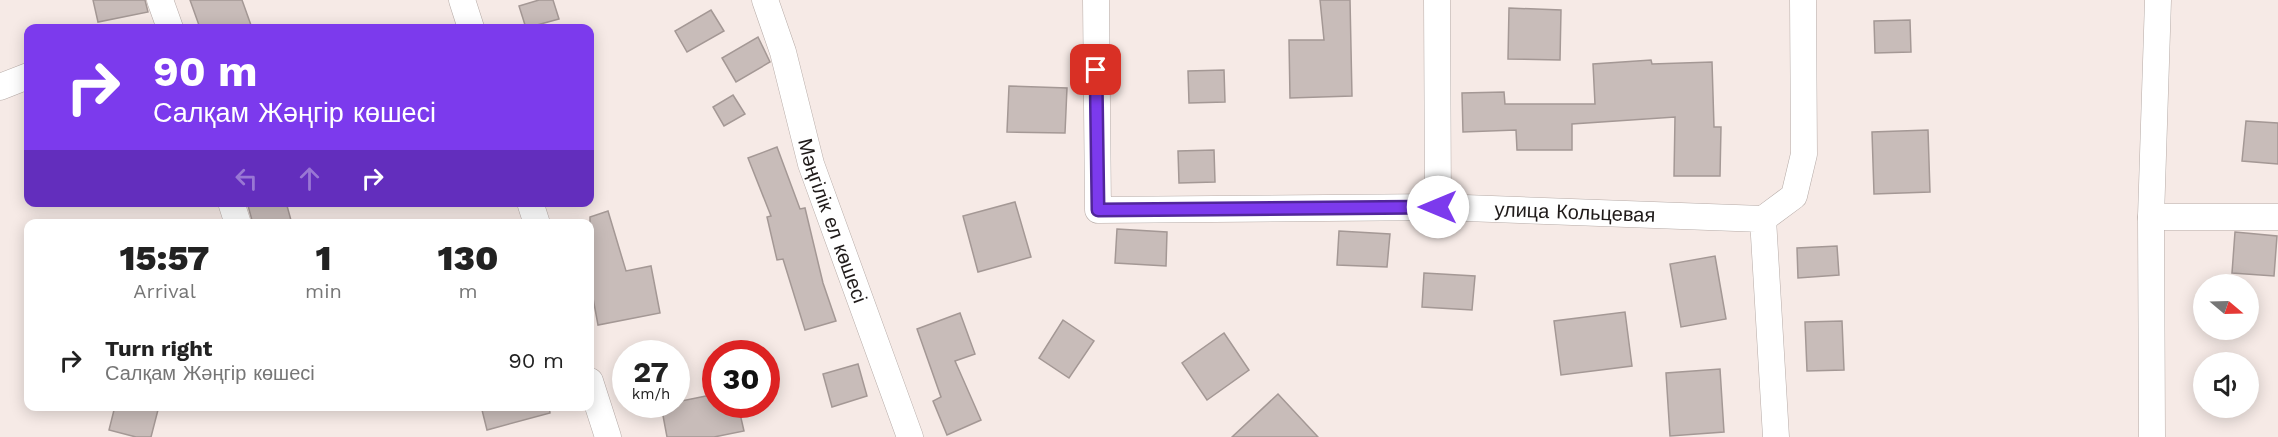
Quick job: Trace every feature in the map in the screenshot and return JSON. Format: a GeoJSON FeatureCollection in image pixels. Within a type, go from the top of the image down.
{"type":"FeatureCollection","features":[{"type":"Feature","properties":{"kind":"street"},"geometry":{"type":"LineString","coordinates":[[462,0],[470,24]]}},
{"type":"Feature","properties":{"kind":"street","name":"Мәңгілік ел көшесі"},"geometry":{"type":"LineString","coordinates":[[765,0],[783,52],[811,164],[910,437]]}},
{"type":"Feature","properties":{"kind":"street","name":"улица Кольцевая"},"geometry":{"type":"LineString","coordinates":[[1096,0],[1098,210],[1438,207],[1763,219]]}},
{"type":"Feature","properties":{"kind":"street"},"geometry":{"type":"LineString","coordinates":[[1437,0],[1438,207]]}},
{"type":"Feature","properties":{"kind":"street"},"geometry":{"type":"LineString","coordinates":[[1776,437],[1763,219],[1794,196],[1804,154],[1803,0]]}},
{"type":"Feature","properties":{"kind":"street"},"geometry":{"type":"LineString","coordinates":[[2152,437],[2151,217],[2158,0]]}},
{"type":"Feature","properties":{"kind":"street"},"geometry":{"type":"LineString","coordinates":[[0,87],[24,78]]}},
{"type":"Feature","properties":{"kind":"street"},"geometry":{"type":"LineString","coordinates":[[2151,217],[2278,217]]}},
{"type":"Feature","properties":{"kind":"street"},"geometry":{"type":"LineString","coordinates":[[594,393],[608,437]]}},
{"type":"Feature","properties":{"kind":"building"},"geometry":{"type":"Polygon","coordinates":[[[93,0],[145,0],[148,12],[98,22],[93,0]]]}},
{"type":"Feature","properties":{"kind":"building"},"geometry":{"type":"Polygon","coordinates":[[[190,0],[242,0],[251,24],[199,24],[190,0]]]}},
{"type":"Feature","properties":{"kind":"building"},"geometry":{"type":"Polygon","coordinates":[[[539,0],[553,0],[559,19],[541,24],[525,24],[519,6],[539,0]]]}},
{"type":"Feature","properties":{"kind":"building"},"geometry":{"type":"Polygon","coordinates":[[[1320,0],[1350,0],[1352,96],[1290,98],[1289,40],[1324,40],[1320,0]]]}},
{"type":"Feature","properties":{"kind":"building"},"geometry":{"type":"Polygon","coordinates":[[[1509,8],[1561,10],[1560,60],[1508,59],[1509,8]]]}},
{"type":"Feature","properties":{"kind":"building"},"geometry":{"type":"Polygon","coordinates":[[[711,10],[724,31],[687,52],[675,31],[711,10]]]}},
{"type":"Feature","properties":{"kind":"building"},"geometry":{"type":"Polygon","coordinates":[[[1910,20],[1911,52],[1875,53],[1874,21],[1910,20]]]}},
{"type":"Feature","properties":{"kind":"building"},"geometry":{"type":"Polygon","coordinates":[[[758,37],[770,62],[736,82],[722,58],[758,37]]]}},
{"type":"Feature","properties":{"kind":"building"},"geometry":{"type":"Polygon","coordinates":[[[1651,60],[1652,64],[1712,62],[1714,127],[1721,127],[1720,176],[1674,176],[1675,117],[1572,124],[1572,150],[1517,150],[1516,130],[1463,132],[1462,93],[1504,92],[1505,104],[1595,104],[1593,64],[1651,60]]]}},
{"type":"Feature","properties":{"kind":"building"},"geometry":{"type":"Polygon","coordinates":[[[1224,70],[1225,102],[1189,103],[1188,71],[1224,70]]]}},
{"type":"Feature","properties":{"kind":"building"},"geometry":{"type":"Polygon","coordinates":[[[1009,86],[1067,88],[1065,133],[1007,132],[1009,86]]]}},
{"type":"Feature","properties":{"kind":"building"},"geometry":{"type":"Polygon","coordinates":[[[733,95],[745,114],[724,126],[713,107],[733,95]]]}},
{"type":"Feature","properties":{"kind":"building"},"geometry":{"type":"Polygon","coordinates":[[[2246,121],[2278,123],[2278,164],[2242,161],[2246,121]]]}},
{"type":"Feature","properties":{"kind":"building"},"geometry":{"type":"Polygon","coordinates":[[[1928,130],[1930,192],[1874,194],[1872,132],[1928,130]]]}},
{"type":"Feature","properties":{"kind":"building"},"geometry":{"type":"Polygon","coordinates":[[[777,147],[800,209],[805,208],[823,283],[836,321],[805,330],[783,259],[777,260],[767,217],[771,216],[748,158],[777,147]]]}},
{"type":"Feature","properties":{"kind":"building"},"geometry":{"type":"Polygon","coordinates":[[[1214,150],[1215,182],[1179,183],[1178,151],[1214,150]]]}},
{"type":"Feature","properties":{"kind":"building"},"geometry":{"type":"Polygon","coordinates":[[[1015,202],[1031,257],[978,272],[963,216],[1015,202]]]}},
{"type":"Feature","properties":{"kind":"building"},"geometry":{"type":"Polygon","coordinates":[[[248,207],[287,207],[291,219],[252,219],[248,207]]]}},
{"type":"Feature","properties":{"kind":"building"},"geometry":{"type":"Polygon","coordinates":[[[608,211],[626,271],[651,266],[660,313],[598,325],[594,304],[594,219],[590,217],[608,211]]]}},
{"type":"Feature","properties":{"kind":"building"},"geometry":{"type":"Polygon","coordinates":[[[1117,229],[1167,232],[1166,266],[1115,263],[1117,229]]]}},
{"type":"Feature","properties":{"kind":"building"},"geometry":{"type":"Polygon","coordinates":[[[1339,231],[1390,234],[1387,267],[1337,265],[1339,231]]]}},
{"type":"Feature","properties":{"kind":"building"},"geometry":{"type":"Polygon","coordinates":[[[2235,232],[2277,236],[2274,276],[2232,273],[2235,232]]]}},
{"type":"Feature","properties":{"kind":"building"},"geometry":{"type":"Polygon","coordinates":[[[1837,246],[1839,275],[1798,278],[1797,248],[1837,246]]]}},
{"type":"Feature","properties":{"kind":"building"},"geometry":{"type":"Polygon","coordinates":[[[1715,256],[1726,319],[1681,327],[1670,264],[1715,256]]]}},
{"type":"Feature","properties":{"kind":"building"},"geometry":{"type":"Polygon","coordinates":[[[1424,273],[1475,276],[1472,310],[1422,307],[1424,273]]]}},
{"type":"Feature","properties":{"kind":"building"},"geometry":{"type":"Polygon","coordinates":[[[1625,312],[1632,366],[1561,375],[1554,321],[1625,312]]]}},
{"type":"Feature","properties":{"kind":"building"},"geometry":{"type":"Polygon","coordinates":[[[960,313],[975,354],[955,361],[981,420],[947,435],[933,401],[941,397],[917,329],[960,313]]]}},
{"type":"Feature","properties":{"kind":"building"},"geometry":{"type":"Polygon","coordinates":[[[1063,320],[1094,341],[1069,378],[1039,358],[1063,320]]]}},
{"type":"Feature","properties":{"kind":"building"},"geometry":{"type":"Polygon","coordinates":[[[1842,321],[1844,370],[1807,371],[1805,322],[1842,321]]]}},
{"type":"Feature","properties":{"kind":"building"},"geometry":{"type":"Polygon","coordinates":[[[1224,333],[1249,370],[1207,400],[1182,363],[1224,333]]]}},
{"type":"Feature","properties":{"kind":"building"},"geometry":{"type":"Polygon","coordinates":[[[858,364],[867,396],[832,407],[823,374],[858,364]]]}},
{"type":"Feature","properties":{"kind":"building"},"geometry":{"type":"Polygon","coordinates":[[[1720,369],[1724,432],[1670,436],[1666,373],[1720,369]]]}},
{"type":"Feature","properties":{"kind":"building"},"geometry":{"type":"Polygon","coordinates":[[[1278,394],[1318,437],[1232,437],[1278,394]]]}},
{"type":"Feature","properties":{"kind":"building"},"geometry":{"type":"Polygon","coordinates":[[[702,397],[702,418],[741,418],[744,431],[714,437],[667,437],[663,418],[690,418],[690,399],[702,397]]]}},
{"type":"Feature","properties":{"kind":"building"},"geometry":{"type":"Polygon","coordinates":[[[114,411],[158,411],[151,437],[136,437],[109,430],[114,411]]]}},
{"type":"Feature","properties":{"kind":"building"},"geometry":{"type":"Polygon","coordinates":[[[482,411],[550,411],[550,413],[487,430],[482,411]]]}},
{"type":"Feature","properties":{"kind":"route"},"geometry":{"type":"LineString","coordinates":[[1096,70],[1098,210],[1438,207]]}}]}
